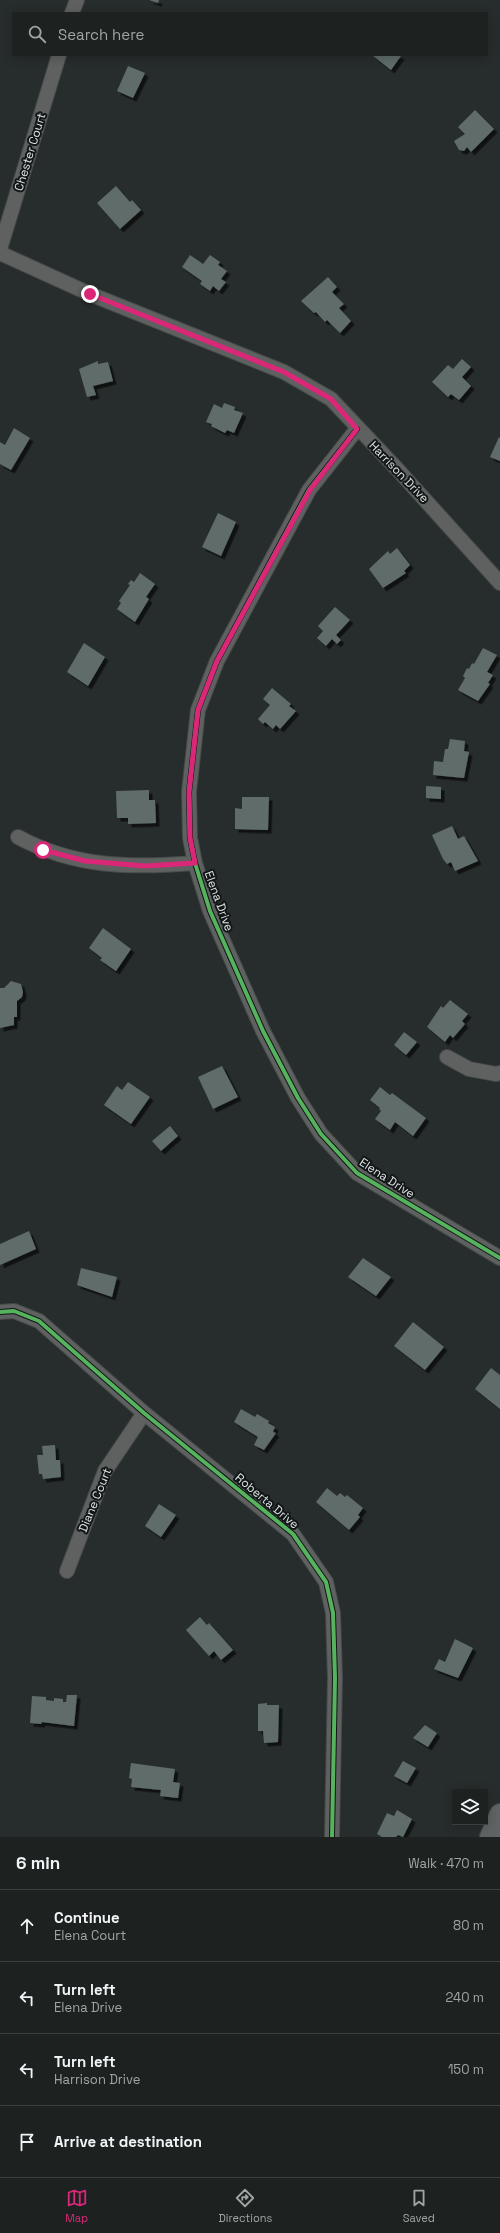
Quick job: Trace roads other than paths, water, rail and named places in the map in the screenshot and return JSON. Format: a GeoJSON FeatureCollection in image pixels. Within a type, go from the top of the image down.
{"type":"FeatureCollection","features":[{"type":"Feature","properties":{"kind":"street"},"geometry":{"type":"LineString","coordinates":[[72,12],[77,0]]}},
{"type":"Feature","properties":{"kind":"street","name":"Chester Court"},"geometry":{"type":"LineString","coordinates":[[0,248],[59,56]]}},
{"type":"Feature","properties":{"kind":"street","name":"Harrison Drive"},"geometry":{"type":"LineString","coordinates":[[0,253],[90,294],[284,372],[331,399],[357,429],[398,470],[500,583]]}},
{"type":"Feature","properties":{"kind":"street","name":"Elena Drive"},"geometry":{"type":"LineString","coordinates":[[357,429],[310,490],[217,661],[198,710],[189,792],[190,838],[195,863],[210,911],[263,1031],[298,1098],[320,1134],[357,1173],[500,1258]]}},
{"type":"Feature","properties":{"kind":"street"},"geometry":{"type":"LineString","coordinates":[[18,837],[43,850],[85,861],[145,866],[195,863]]}},
{"type":"Feature","properties":{"kind":"street"},"geometry":{"type":"LineString","coordinates":[[447,1057],[469,1069],[496,1074],[500,1073]]}},
{"type":"Feature","properties":{"kind":"street","name":"Roberta Drive"},"geometry":{"type":"LineString","coordinates":[[0,1312],[14,1311],[39,1321],[144,1413],[293,1534],[326,1582],[334,1613],[335,1678],[332,1837]]}},
{"type":"Feature","properties":{"kind":"street","name":"Diane Court"},"geometry":{"type":"LineString","coordinates":[[67,1571],[105,1471],[144,1413]]}},
{"type":"Feature","properties":{"kind":"street"},"geometry":{"type":"LineString","coordinates":[[490,1837],[500,1814]]}}]}
